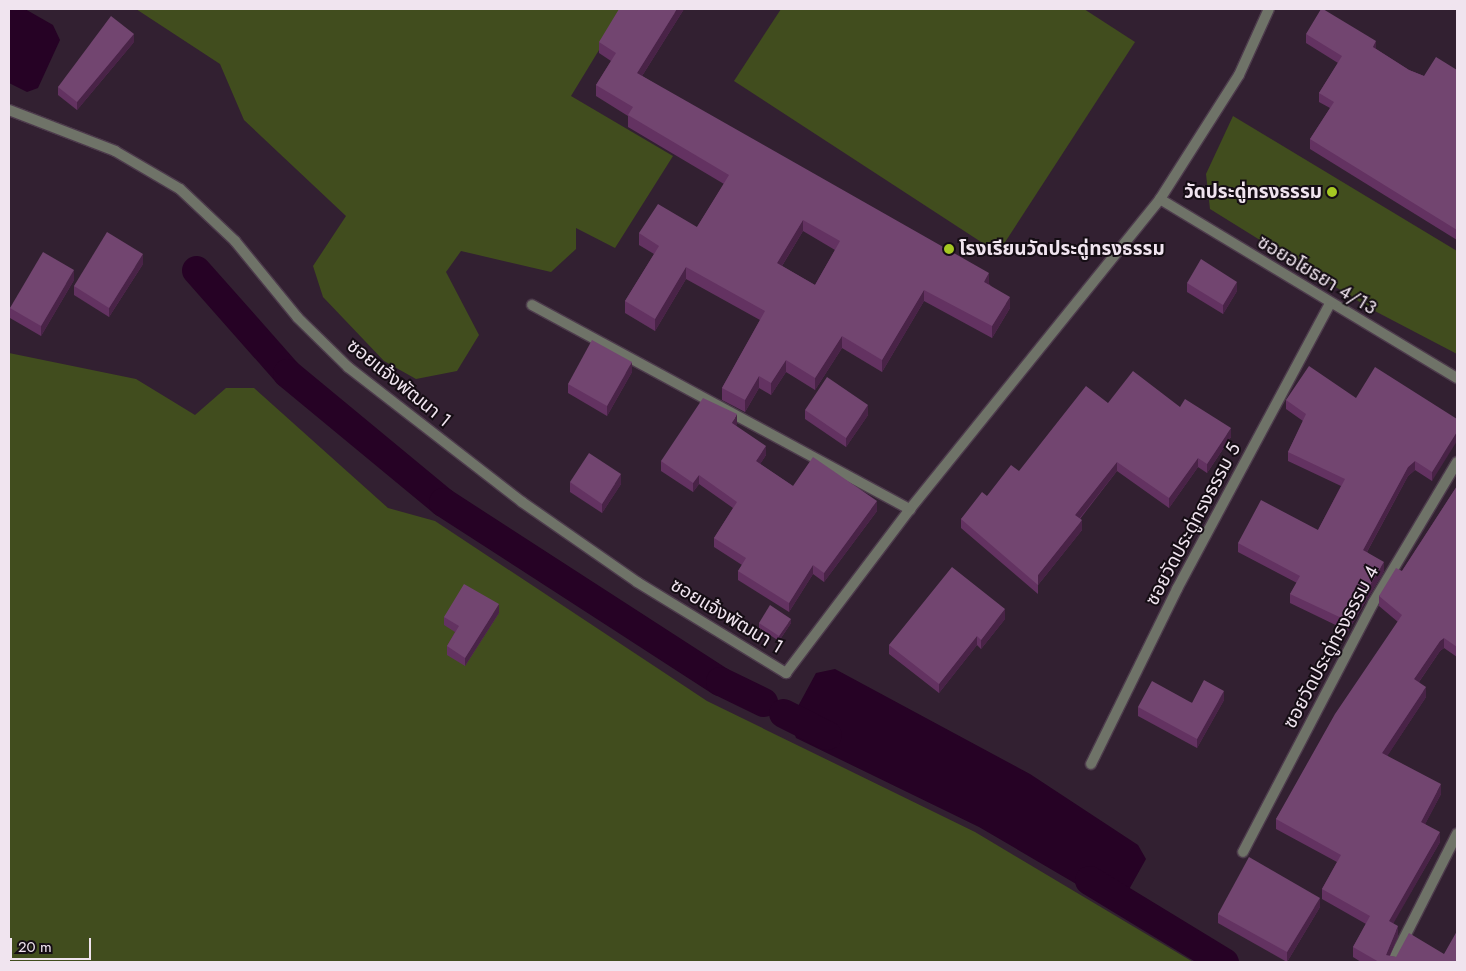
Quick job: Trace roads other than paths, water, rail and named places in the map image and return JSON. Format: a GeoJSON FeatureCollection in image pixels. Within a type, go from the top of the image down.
{"type":"FeatureCollection","features":[{"type":"Feature","properties":{"kind":"street"},"geometry":{"type":"LineString","coordinates":[[532,305],[910,509],[1160,200],[1239,75],[1269,9]]}},
{"type":"Feature","properties":{"kind":"street","name":"ซอยแจ้งพัฒนา 1"},"geometry":{"type":"LineString","coordinates":[[9,110],[115,151],[180,190],[235,241],[298,318],[348,367],[530,507],[637,582],[786,673],[910,509]]}},
{"type":"Feature","properties":{"kind":"street","name":"ซอยอโยธยา 4/13"},"geometry":{"type":"LineString","coordinates":[[1160,200],[1330,304],[1457,378]]}},
{"type":"Feature","properties":{"kind":"street","name":"ซอยวัดประดู่ทรงธรรม 5"},"geometry":{"type":"LineString","coordinates":[[1091,764],[1177,589],[1330,304]]}},
{"type":"Feature","properties":{"kind":"street","name":"ซอยวัดประดู่ทรงธรรม 4"},"geometry":{"type":"LineString","coordinates":[[1243,852],[1373,603],[1457,462]]}},
{"type":"Feature","properties":{"kind":"street"},"geometry":{"type":"LineString","coordinates":[[1392,962],[1457,834]]}},
{"type":"Feature","properties":{"kind":"waterway"},"geometry":{"type":"LineString","coordinates":[[196,270],[287,373],[443,502],[720,681],[763,702]]}},
{"type":"Feature","properties":{"kind":"waterway"},"geometry":{"type":"LineString","coordinates":[[783,713],[827,735]]}},
{"type":"Feature","properties":{"kind":"waterway"},"geometry":{"type":"LineString","coordinates":[[1089,880],[1224,962]]}},
{"type":"Feature","properties":{"kind":"place","name":"วัดประดู่ทรงธรรม"},"geometry":{"type":"Point","coordinates":[1332,192]}},
{"type":"Feature","properties":{"kind":"place","name":"โรงเรียนวัดประดู่ทรงธรรม"},"geometry":{"type":"Point","coordinates":[949,249]}}]}
